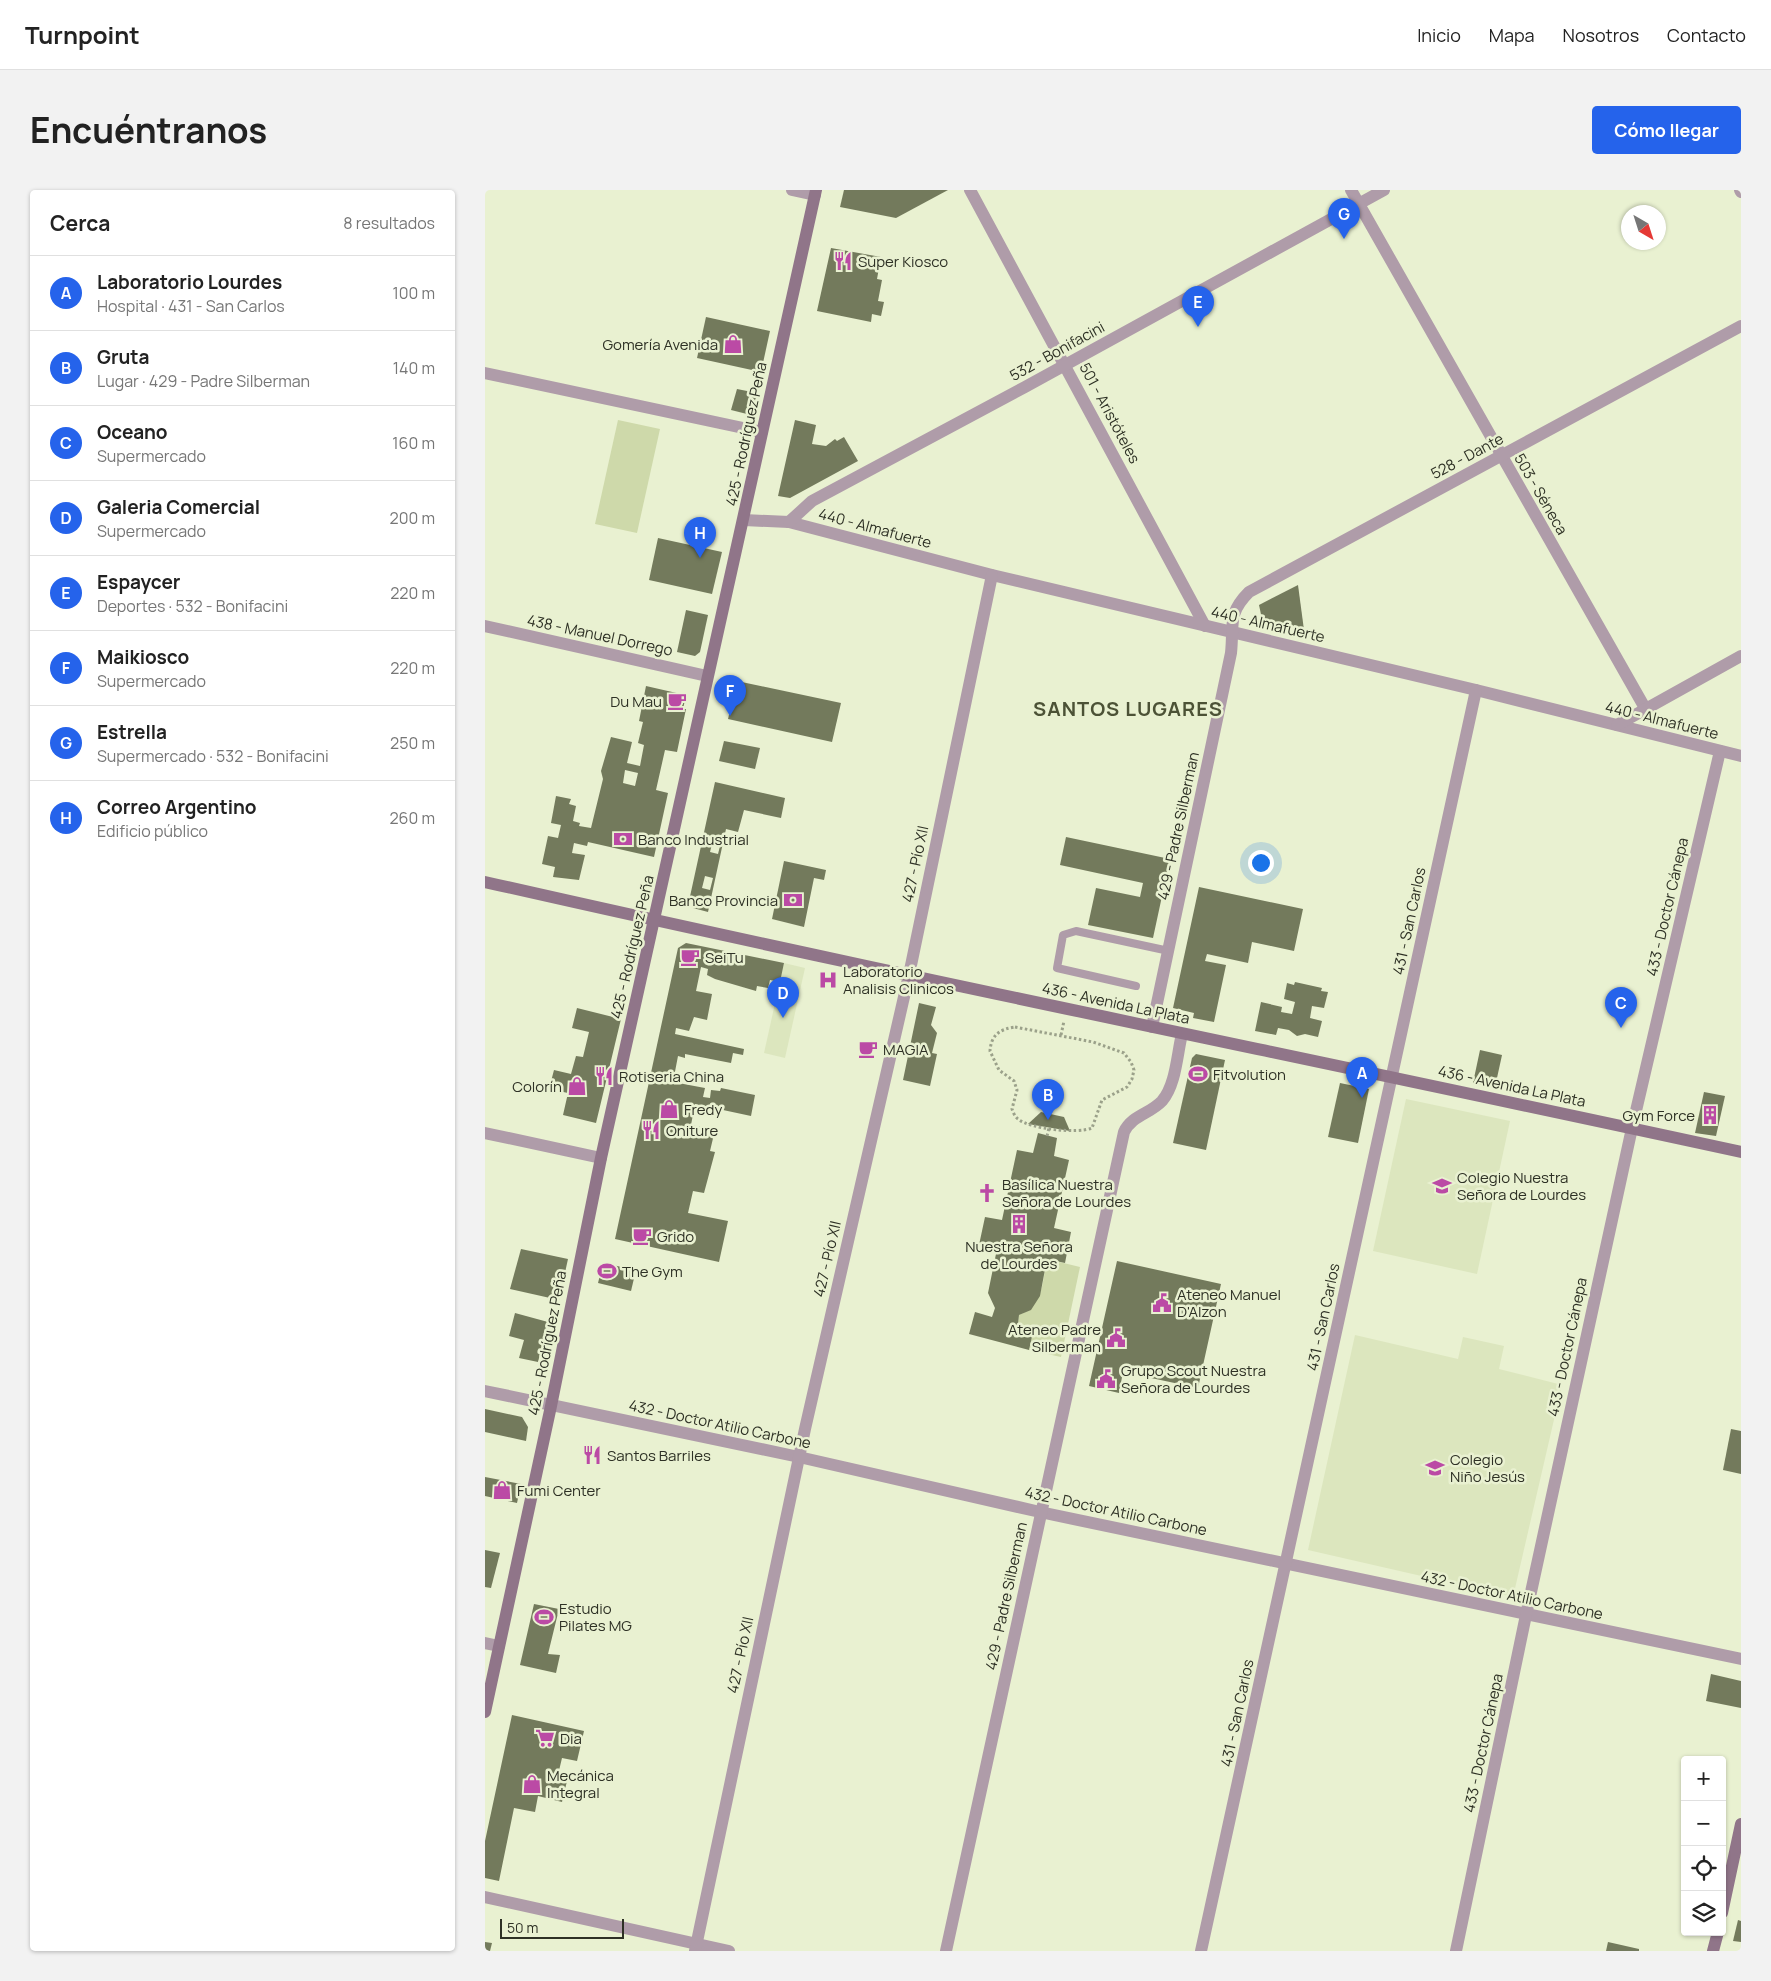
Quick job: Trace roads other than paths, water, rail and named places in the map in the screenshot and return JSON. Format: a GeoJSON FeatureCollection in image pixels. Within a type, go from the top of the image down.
{"type":"FeatureCollection","features":[{"type":"Feature","properties":{"kind":"street"},"geometry":{"type":"LineString","coordinates":[[792,190],[816,193]]}},
{"type":"Feature","properties":{"kind":"street","name":"501 - Aristóteles"},"geometry":{"type":"LineString","coordinates":[[970,190],[1205,626]]}},
{"type":"Feature","properties":{"kind":"street","name":"503 - Séneca"},"geometry":{"type":"LineString","coordinates":[[1351,190],[1645,708]]}},
{"type":"Feature","properties":{"kind":"street","name":"532 - Bonifacini"},"geometry":{"type":"LineString","coordinates":[[789,522],[812,501],[1384,190]]}},
{"type":"Feature","properties":{"kind":"street","name":"425 - Rodríguez Peña"},"geometry":{"type":"LineString","coordinates":[[485,1712],[551,1406],[601,1158],[816,193]]}},
{"type":"Feature","properties":{"kind":"street","name":"528 - Dante"},"geometry":{"type":"LineString","coordinates":[[1230,633],[1235,609],[1249,592],[1741,326]]}},
{"type":"Feature","properties":{"kind":"street"},"geometry":{"type":"LineString","coordinates":[[485,373],[762,432]]}},
{"type":"Feature","properties":{"kind":"street"},"geometry":{"type":"LineString","coordinates":[[744,520],[789,522]]}},
{"type":"Feature","properties":{"kind":"street","name":"440 - Almafuerte"},"geometry":{"type":"LineString","coordinates":[[789,522],[992,575],[1476,690],[1741,756]]}},
{"type":"Feature","properties":{"kind":"street","name":"427 - Pío XII"},"geometry":{"type":"LineString","coordinates":[[696,1948],[799,1457],[909,975],[992,575]]}},
{"type":"Feature","properties":{"kind":"street","name":"438 - Manuel Dorrego"},"geometry":{"type":"LineString","coordinates":[[485,626],[707,676]]}},
{"type":"Feature","properties":{"kind":"street","name":"429 - Padre Silberman"},"geometry":{"type":"LineString","coordinates":[[1153,1027],[1231,653],[1230,633]]}},
{"type":"Feature","properties":{"kind":"street"},"geometry":{"type":"LineString","coordinates":[[1617,725],[1741,656]]}},
{"type":"Feature","properties":{"kind":"street","name":"431 - San Carlos"},"geometry":{"type":"LineString","coordinates":[[1201,1951],[1476,690]]}},
{"type":"Feature","properties":{"kind":"street","name":"433 - Doctor Cánepa"},"geometry":{"type":"LineString","coordinates":[[1456,1951],[1526,1615],[1632,1128],[1720,751]]}},
{"type":"Feature","properties":{"kind":"street","name":"436 - Avenida La Plata"},"geometry":{"type":"LineString","coordinates":[[485,882],[1182,1034],[1741,1152]]}},
{"type":"Feature","properties":{"kind":"street","name":"429 - Padre Silberman"},"geometry":{"type":"LineString","coordinates":[[947,1951],[1124,1132],[1128,1123],[1155,1107],[1169,1091],[1182,1034]]}},
{"type":"Feature","properties":{"kind":"street"},"geometry":{"type":"LineString","coordinates":[[485,1133],[601,1158]]}},
{"type":"Feature","properties":{"kind":"street","name":"432 - Doctor Atilio Carbone"},"geometry":{"type":"LineString","coordinates":[[485,1391],[799,1457],[1041,1512],[1741,1659]]}},
{"type":"Feature","properties":{"kind":"street"},"geometry":{"type":"LineString","coordinates":[[485,1643],[499,1646]]}},
{"type":"Feature","properties":{"kind":"street"},"geometry":{"type":"LineString","coordinates":[[1726,1894],[1741,1824]]}},
{"type":"Feature","properties":{"kind":"street"},"geometry":{"type":"LineString","coordinates":[[485,1897],[696,1948],[729,1951]]}},
{"type":"Feature","properties":{"kind":"street"},"geometry":{"type":"LineString","coordinates":[[1713,1951],[1717,1936]]}},
{"type":"Feature","properties":{"kind":"lane"},"geometry":{"type":"LineString","coordinates":[[1136,986],[1057,968],[1063,935],[1077,931],[1169,950]]}},
{"type":"Feature","properties":{"kind":"place","name":"Estrella"},"geometry":{"type":"Point","coordinates":[1344,239]}},
{"type":"Feature","properties":{"kind":"place","name":"Super Kiosco"},"geometry":{"type":"Point","coordinates":[843,261]}},
{"type":"Feature","properties":{"kind":"place","name":"Espaycer"},"geometry":{"type":"Point","coordinates":[1198,327]}},
{"type":"Feature","properties":{"kind":"place","name":"Gomería Avenida"},"geometry":{"type":"Point","coordinates":[733,344]}},
{"type":"Feature","properties":{"kind":"place","name":"Correo Argentino"},"geometry":{"type":"Point","coordinates":[700,558]}},
{"type":"Feature","properties":{"kind":"place","name":"Du Mau"},"geometry":{"type":"Point","coordinates":[677,701]}},
{"type":"Feature","properties":{"kind":"place","name":"Maikiosco"},"geometry":{"type":"Point","coordinates":[730,716]}},
{"type":"Feature","properties":{"kind":"place","name":"Banco Industrial"},"geometry":{"type":"Point","coordinates":[623,839]}},
{"type":"Feature","properties":{"kind":"place","name":"Banco Provincia"},"geometry":{"type":"Point","coordinates":[793,900]}},
{"type":"Feature","properties":{"kind":"place","name":"SeiTu"},"geometry":{"type":"Point","coordinates":[690,957]}},
{"type":"Feature","properties":{"kind":"place","name":"Laboratorio Analisis Clinicos"},"geometry":{"type":"Point","coordinates":[828,980]}},
{"type":"Feature","properties":{"kind":"place","name":"Galeria Comercial"},"geometry":{"type":"Point","coordinates":[783,1018]}},
{"type":"Feature","properties":{"kind":"place","name":"Oceano"},"geometry":{"type":"Point","coordinates":[1621,1028]}},
{"type":"Feature","properties":{"kind":"place","name":"MAGIA"},"geometry":{"type":"Point","coordinates":[868,1049]}},
{"type":"Feature","properties":{"kind":"place","name":"Fitvolution"},"geometry":{"type":"Point","coordinates":[1198,1074]}},
{"type":"Feature","properties":{"kind":"place","name":"Rotiseria China"},"geometry":{"type":"Point","coordinates":[604,1076]}},
{"type":"Feature","properties":{"kind":"place","name":"Colorín"},"geometry":{"type":"Point","coordinates":[577,1086]}},
{"type":"Feature","properties":{"kind":"place","name":"Laboratorio Lourdes"},"geometry":{"type":"Point","coordinates":[1362,1098]}},
{"type":"Feature","properties":{"kind":"place","name":"Fredy"},"geometry":{"type":"Point","coordinates":[669,1109]}},
{"type":"Feature","properties":{"kind":"place","name":"Gym Force"},"geometry":{"type":"Point","coordinates":[1710,1115]}},
{"type":"Feature","properties":{"kind":"place","name":"Gruta"},"geometry":{"type":"Point","coordinates":[1048,1120]}},
{"type":"Feature","properties":{"kind":"place","name":"Oniture"},"geometry":{"type":"Point","coordinates":[651,1130]}},
{"type":"Feature","properties":{"kind":"place","name":"Colegio Nuestra Señora de Lourdes"},"geometry":{"type":"Point","coordinates":[1442,1186]}},
{"type":"Feature","properties":{"kind":"place","name":"Basílica Nuestra Señora de Lourdes"},"geometry":{"type":"Point","coordinates":[987,1193]}},
{"type":"Feature","properties":{"kind":"place","name":"Nuestra Señora de Lourdes"},"geometry":{"type":"Point","coordinates":[1019,1224]}},
{"type":"Feature","properties":{"kind":"place","name":"Grido"},"geometry":{"type":"Point","coordinates":[642,1236]}},
{"type":"Feature","properties":{"kind":"place","name":"The Gym"},"geometry":{"type":"Point","coordinates":[607,1271]}},
{"type":"Feature","properties":{"kind":"place","name":"Ateneo Manuel D'Alzon"},"geometry":{"type":"Point","coordinates":[1162,1303]}},
{"type":"Feature","properties":{"kind":"place","name":"Ateneo Padre Silberman"},"geometry":{"type":"Point","coordinates":[1116,1338]}},
{"type":"Feature","properties":{"kind":"place","name":"Grupo Scout Nuestra Señora de Lourdes"},"geometry":{"type":"Point","coordinates":[1106,1379]}},
{"type":"Feature","properties":{"kind":"place","name":"Santos Barriles"},"geometry":{"type":"Point","coordinates":[592,1455]}},
{"type":"Feature","properties":{"kind":"place","name":"Colegio Niño Jesús"},"geometry":{"type":"Point","coordinates":[1435,1468]}},
{"type":"Feature","properties":{"kind":"place","name":"Fumi Center"},"geometry":{"type":"Point","coordinates":[502,1490]}},
{"type":"Feature","properties":{"kind":"place","name":"Estudio Pilates MG"},"geometry":{"type":"Point","coordinates":[544,1617]}},
{"type":"Feature","properties":{"kind":"place","name":"Dia"},"geometry":{"type":"Point","coordinates":[545,1738]}},
{"type":"Feature","properties":{"kind":"place","name":"Mecánica Integral"},"geometry":{"type":"Point","coordinates":[532,1784]}},
{"type":"Feature","properties":{"kind":"district","name":"SANTOS LUGARES"},"geometry":{"type":"Point","coordinates":[1128,708]}}]}
